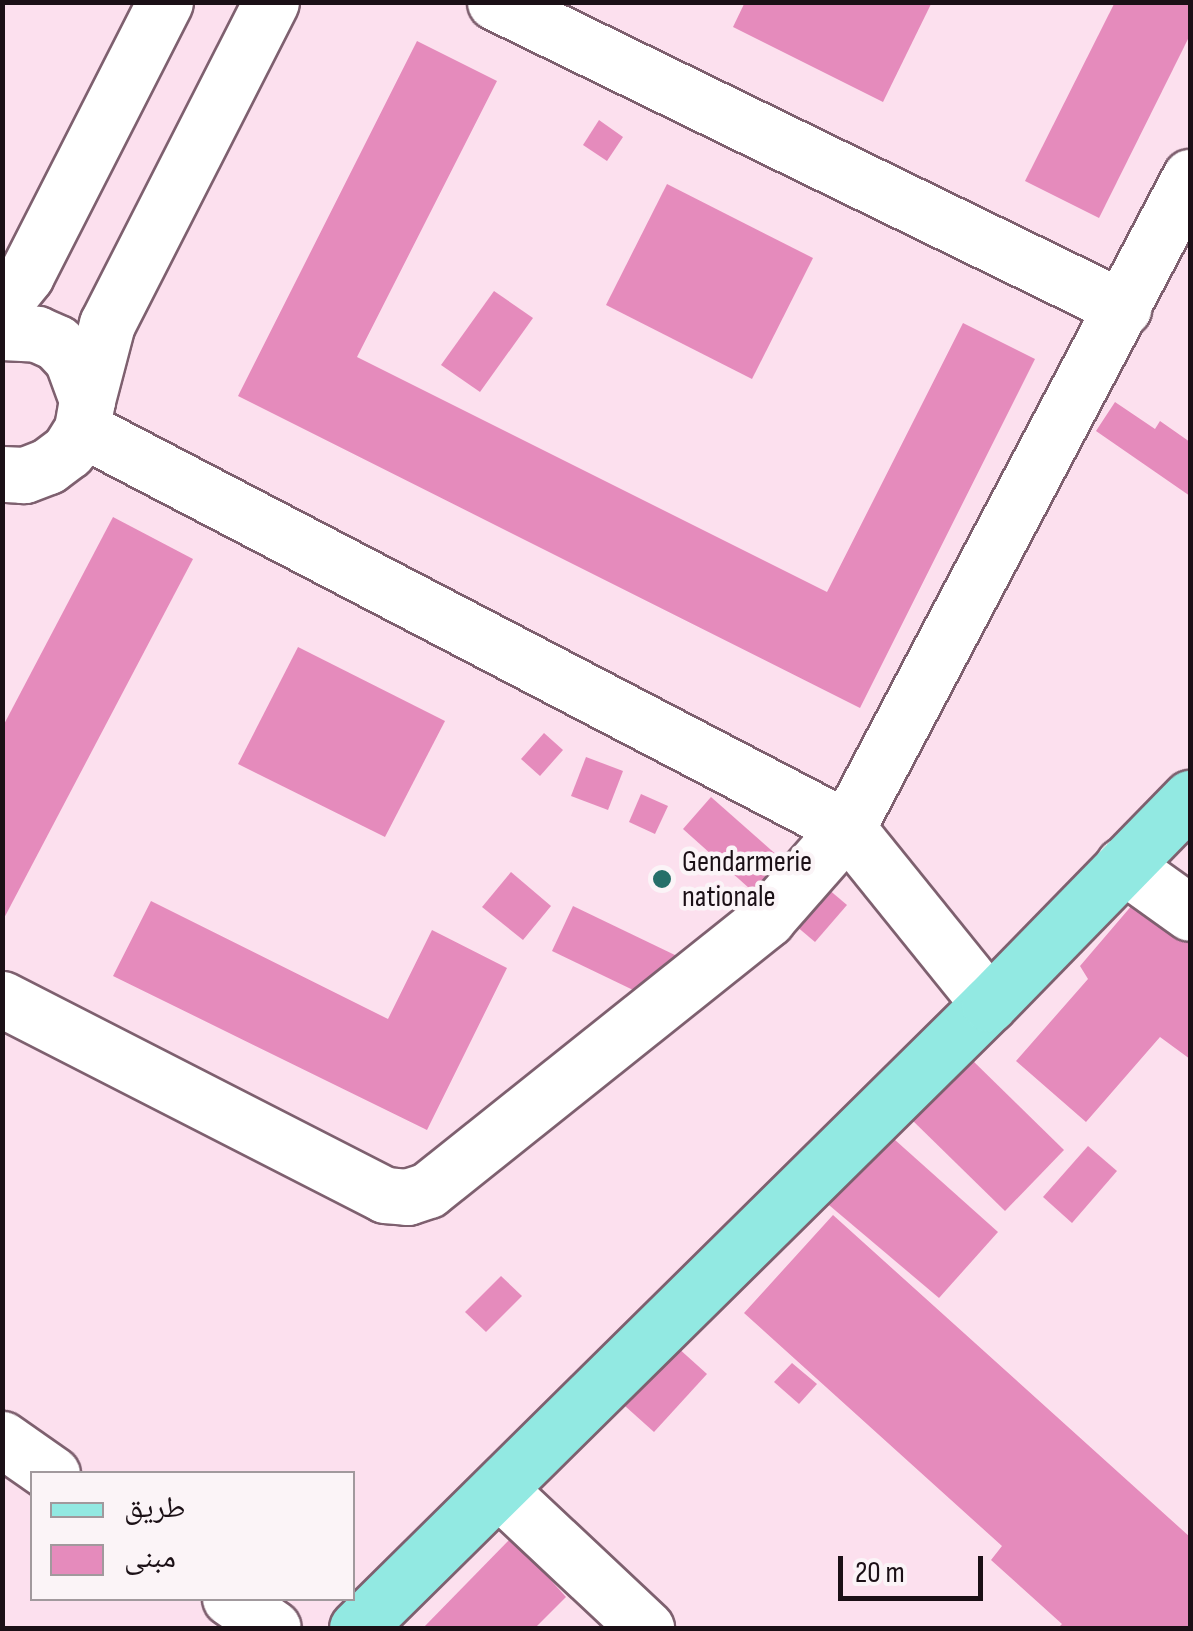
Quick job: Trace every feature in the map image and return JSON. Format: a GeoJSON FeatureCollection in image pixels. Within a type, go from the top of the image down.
{"type":"FeatureCollection","features":[{"type":"Feature","properties":{"kind":"main road"},"geometry":{"type":"LineString","coordinates":[[358,1628],[989,1004],[1190,798]]}},
{"type":"Feature","properties":{"kind":"street"},"geometry":{"type":"LineString","coordinates":[[2,305],[26,275],[165,2]]}},
{"type":"Feature","properties":{"kind":"street"},"geometry":{"type":"LineString","coordinates":[[2,474],[24,475],[48,466],[68,451],[85,415],[107,324],[271,2]]}},
{"type":"Feature","properties":{"kind":"street"},"geometry":{"type":"LineString","coordinates":[[494,2],[1123,308]]}},
{"type":"Feature","properties":{"kind":"street"},"geometry":{"type":"LineString","coordinates":[[2,999],[385,1195],[407,1197],[437,1183],[767,919],[848,828],[1190,177]]}},
{"type":"Feature","properties":{"kind":"street"},"geometry":{"type":"LineString","coordinates":[[2,332],[37,334],[57,344],[82,378],[85,415]]}},
{"type":"Feature","properties":{"kind":"street"},"geometry":{"type":"LineString","coordinates":[[85,415],[848,828],[989,1004]]}},
{"type":"Feature","properties":{"kind":"street"},"geometry":{"type":"LineString","coordinates":[[1124,865],[1190,912]]}},
{"type":"Feature","properties":{"kind":"street"},"geometry":{"type":"LineString","coordinates":[[2,1439],[48,1471]]}},
{"type":"Feature","properties":{"kind":"street"},"geometry":{"type":"LineString","coordinates":[[499,1490],[646,1628]]}},
{"type":"Feature","properties":{"kind":"street"},"geometry":{"type":"LineString","coordinates":[[234,1601],[273,1628]]}},
{"type":"Feature","properties":{"kind":"building"},"geometry":{"type":"Polygon","coordinates":[[[745,2],[932,2],[883,102],[733,27],[745,2]]]}},
{"type":"Feature","properties":{"kind":"building"},"geometry":{"type":"Polygon","coordinates":[[[1115,2],[1190,2],[1190,35],[1099,218],[1025,181],[1115,2]]]}},
{"type":"Feature","properties":{"kind":"building"},"geometry":{"type":"Polygon","coordinates":[[[417,41],[497,81],[357,357],[827,592],[963,323],[1035,359],[860,708],[238,396],[417,41]]]}},
{"type":"Feature","properties":{"kind":"building"},"geometry":{"type":"Polygon","coordinates":[[[599,120],[623,137],[607,161],[583,145],[599,120]]]}},
{"type":"Feature","properties":{"kind":"building"},"geometry":{"type":"Polygon","coordinates":[[[667,184],[813,258],[752,379],[606,305],[667,184]]]}},
{"type":"Feature","properties":{"kind":"building"},"geometry":{"type":"Polygon","coordinates":[[[494,291],[533,318],[480,392],[441,365],[494,291]]]}},
{"type":"Feature","properties":{"kind":"building"},"geometry":{"type":"Polygon","coordinates":[[[1115,402],[1155,429],[1160,421],[1190,442],[1190,496],[1096,431],[1115,402]]]}},
{"type":"Feature","properties":{"kind":"building"},"geometry":{"type":"Polygon","coordinates":[[[113,517],[193,559],[2,922],[2,728],[113,517]]]}},
{"type":"Feature","properties":{"kind":"building"},"geometry":{"type":"Polygon","coordinates":[[[298,647],[445,721],[385,837],[238,764],[298,647]]]}},
{"type":"Feature","properties":{"kind":"building"},"geometry":{"type":"Polygon","coordinates":[[[544,733],[563,750],[540,776],[521,759],[544,733]]]}},
{"type":"Feature","properties":{"kind":"building"},"geometry":{"type":"Polygon","coordinates":[[[586,757],[623,771],[608,810],[571,796],[586,757]]]}},
{"type":"Feature","properties":{"kind":"building"},"geometry":{"type":"Polygon","coordinates":[[[641,794],[668,806],[655,834],[629,822],[641,794]]]}},
{"type":"Feature","properties":{"kind":"building"},"geometry":{"type":"Polygon","coordinates":[[[711,797],[797,873],[769,906],[683,829],[711,797]]]}},
{"type":"Feature","properties":{"kind":"building"},"geometry":{"type":"Polygon","coordinates":[[[511,872],[551,906],[523,940],[482,907],[511,872]]]}},
{"type":"Feature","properties":{"kind":"building"},"geometry":{"type":"Polygon","coordinates":[[[821,883],[847,905],[815,942],[789,920],[821,883]]]}},
{"type":"Feature","properties":{"kind":"building"},"geometry":{"type":"Polygon","coordinates":[[[1139,897],[1190,940],[1190,1059],[1160,1037],[1086,1122],[1016,1061],[1088,979],[1080,966],[1139,897]]]}},
{"type":"Feature","properties":{"kind":"building"},"geometry":{"type":"Polygon","coordinates":[[[151,901],[388,1019],[432,930],[507,968],[427,1130],[113,976],[151,901]]]}},
{"type":"Feature","properties":{"kind":"building"},"geometry":{"type":"Polygon","coordinates":[[[573,906],[677,956],[656,1001],[552,951],[573,906]]]}},
{"type":"Feature","properties":{"kind":"building"},"geometry":{"type":"Polygon","coordinates":[[[969,1057],[1064,1150],[1005,1211],[910,1118],[969,1057]]]}},
{"type":"Feature","properties":{"kind":"building"},"geometry":{"type":"Polygon","coordinates":[[[885,1131],[998,1232],[939,1298],[823,1200],[885,1131]]]}},
{"type":"Feature","properties":{"kind":"building"},"geometry":{"type":"Polygon","coordinates":[[[1088,1146],[1117,1171],[1072,1223],[1043,1197],[1088,1146]]]}},
{"type":"Feature","properties":{"kind":"building"},"geometry":{"type":"Polygon","coordinates":[[[833,1215],[1190,1537],[1190,1628],[1058,1628],[1062,1624],[991,1560],[1002,1546],[744,1313],[833,1215]]]}},
{"type":"Feature","properties":{"kind":"building"},"geometry":{"type":"Polygon","coordinates":[[[501,1276],[522,1296],[486,1332],[465,1312],[501,1276]]]}},
{"type":"Feature","properties":{"kind":"building"},"geometry":{"type":"Polygon","coordinates":[[[677,1347],[707,1374],[654,1432],[625,1406],[677,1347]]]}},
{"type":"Feature","properties":{"kind":"building"},"geometry":{"type":"Polygon","coordinates":[[[792,1363],[817,1384],[799,1404],[774,1382],[792,1363]]]}},
{"type":"Feature","properties":{"kind":"building"},"geometry":{"type":"Polygon","coordinates":[[[512,1537],[566,1597],[535,1628],[423,1628],[512,1537]]]}},
{"type":"Feature","properties":{"kind":"place","name":"Gendarmerie nationale"},"geometry":{"type":"Point","coordinates":[662,879]}}]}
